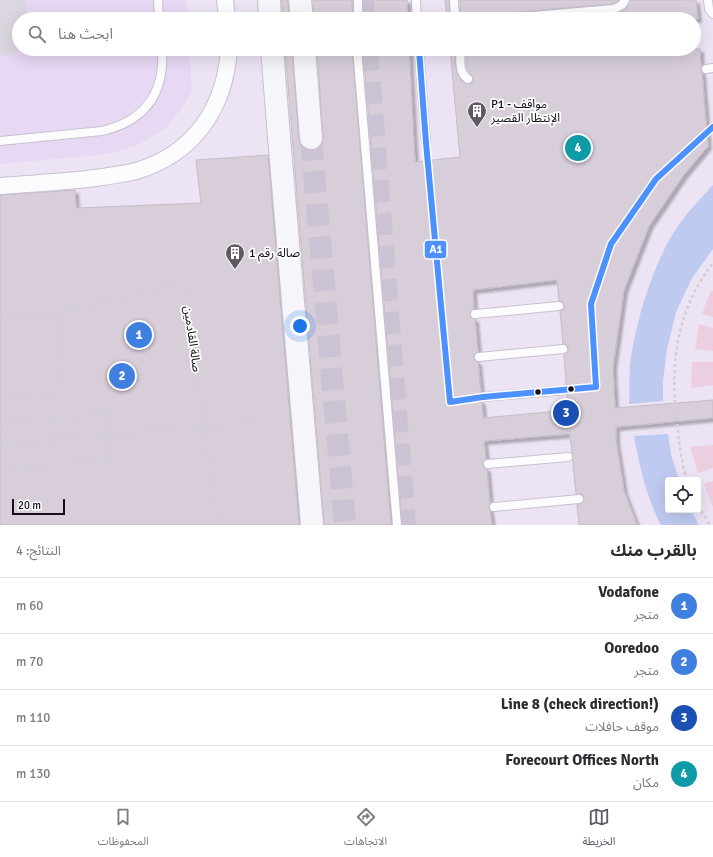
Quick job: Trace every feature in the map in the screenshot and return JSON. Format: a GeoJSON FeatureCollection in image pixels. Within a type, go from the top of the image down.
{"type":"FeatureCollection","features":[{"type":"Feature","properties":{"kind":"street"},"geometry":{"type":"LineString","coordinates":[[225,0],[226,12]]}},
{"type":"Feature","properties":{"kind":"street"},"geometry":{"type":"LineString","coordinates":[[269,0],[270,12]]}},
{"type":"Feature","properties":{"kind":"street"},"geometry":{"type":"LineString","coordinates":[[300,0],[301,12]]}},
{"type":"Feature","properties":{"kind":"street"},"geometry":{"type":"LineString","coordinates":[[0,186],[87,179],[115,175],[135,171],[155,164],[174,154],[204,125],[215,107],[223,88],[228,67],[229,56]]}},
{"type":"Feature","properties":{"kind":"street"},"geometry":{"type":"LineString","coordinates":[[273,56],[312,525]]}},
{"type":"Feature","properties":{"kind":"street"},"geometry":{"type":"LineString","coordinates":[[305,56],[311,138]]}},
{"type":"Feature","properties":{"kind":"lane"},"geometry":{"type":"LineString","coordinates":[[158,0],[159,12]]}},
{"type":"Feature","properties":{"kind":"lane"},"geometry":{"type":"LineString","coordinates":[[358,0],[358,12]]}},
{"type":"Feature","properties":{"kind":"lane"},"geometry":{"type":"LineString","coordinates":[[416,0],[417,12]]}},
{"type":"Feature","properties":{"kind":"lane"},"geometry":{"type":"LineString","coordinates":[[454,0],[455,12]]}},
{"type":"Feature","properties":{"kind":"lane"},"geometry":{"type":"LineString","coordinates":[[579,12],[614,9],[622,5],[625,0]]}},
{"type":"Feature","properties":{"kind":"lane"},"geometry":{"type":"LineString","coordinates":[[708,0],[709,9],[713,14]]}},
{"type":"Feature","properties":{"kind":"lane"},"geometry":{"type":"LineString","coordinates":[[0,141],[102,131],[117,128],[131,120],[143,110],[153,98],[159,84],[162,69],[162,56]]}},
{"type":"Feature","properties":{"kind":"lane"},"geometry":{"type":"LineString","coordinates":[[358,56],[397,525]]}},
{"type":"Feature","properties":{"kind":"lane"},"geometry":{"type":"LineString","coordinates":[[420,56],[426,143]]}},
{"type":"Feature","properties":{"kind":"lane"},"geometry":{"type":"LineString","coordinates":[[460,56],[461,71],[463,76],[468,79]]}},
{"type":"Feature","properties":{"kind":"lane"},"geometry":{"type":"LineString","coordinates":[[475,314],[559,306]]}},
{"type":"Feature","properties":{"kind":"lane"},"geometry":{"type":"LineString","coordinates":[[479,357],[564,349]]}},
{"type":"Feature","properties":{"kind":"lane"},"geometry":{"type":"LineString","coordinates":[[483,397],[567,390]]}},
{"type":"Feature","properties":{"kind":"lane"},"geometry":{"type":"LineString","coordinates":[[488,464],[568,456]]}},
{"type":"Feature","properties":{"kind":"lane"},"geometry":{"type":"LineString","coordinates":[[494,507],[578,499]]}},
{"type":"Feature","properties":{"kind":"path"},"geometry":{"type":"LineString","coordinates":[[687,477],[679,441],[675,411],[674,360],[680,327],[692,296],[713,263]]}},
{"type":"Feature","properties":{"kind":"path","name":"صالة القادمين"},"geometry":{"type":"LineString","coordinates":[[57,313],[184,283],[218,525]]}},
{"type":"Feature","properties":{"kind":"path"},"geometry":{"type":"LineString","coordinates":[[0,313],[57,313],[56,393],[0,400]]}},
{"type":"Feature","properties":{"kind":"path"},"geometry":{"type":"LineString","coordinates":[[0,425],[75,418],[107,411],[109,458],[0,470]]}},
{"type":"Feature","properties":{"kind":"path"},"geometry":{"type":"LineString","coordinates":[[0,444],[257,422]]}},
{"type":"Feature","properties":{"kind":"path"},"geometry":{"type":"LineString","coordinates":[[108,434],[204,427]]}},
{"type":"Feature","properties":{"kind":"path"},"geometry":{"type":"LineString","coordinates":[[701,511],[710,525]]}},
{"type":"Feature","properties":{"kind":"shaded area"},"geometry":{"type":"Polygon","coordinates":[[[0,0],[186,0],[187,12],[12,12],[12,56],[189,56],[192,92],[166,128],[136,146],[107,154],[0,164],[0,0]]]}},
{"type":"Feature","properties":{"kind":"shaded area"},"geometry":{"type":"Polygon","coordinates":[[[711,290],[713,291],[713,317],[702,314],[711,290]]]}},
{"type":"Feature","properties":{"kind":"shaded area"},"geometry":{"type":"Polygon","coordinates":[[[699,324],[713,328],[713,351],[695,349],[699,324]]]}},
{"type":"Feature","properties":{"kind":"shaded area"},"geometry":{"type":"Polygon","coordinates":[[[692,362],[713,362],[713,385],[691,388],[692,362]]]}},
{"type":"Feature","properties":{"kind":"shaded area"},"geometry":{"type":"Polygon","coordinates":[[[713,445],[713,468],[698,473],[690,447],[713,445]]]}},
{"type":"Feature","properties":{"kind":"shaded area"},"geometry":{"type":"Polygon","coordinates":[[[713,481],[713,507],[704,484],[713,481]]]}},
{"type":"Feature","properties":{"kind":"water"},"geometry":{"type":"Polygon","coordinates":[[[713,185],[713,249],[692,278],[676,312],[667,349],[663,381],[663,401],[629,404],[632,349],[640,314],[652,279],[666,246],[674,232],[687,214],[713,185]]]}},
{"type":"Feature","properties":{"kind":"water"},"geometry":{"type":"Polygon","coordinates":[[[668,434],[671,454],[678,477],[665,477],[665,513],[693,513],[699,525],[661,525],[647,493],[634,436],[668,434]]]}},
{"type":"Feature","properties":{"kind":"building"},"geometry":{"type":"Polygon","coordinates":[[[282,0],[288,0],[289,12],[282,12],[282,0]]]}},
{"type":"Feature","properties":{"kind":"building"},"geometry":{"type":"Polygon","coordinates":[[[313,0],[352,0],[352,12],[314,12],[313,0]]]}},
{"type":"Feature","properties":{"kind":"building"},"geometry":{"type":"Polygon","coordinates":[[[364,0],[407,0],[408,12],[364,12],[364,0]]]}},
{"type":"Feature","properties":{"kind":"building"},"geometry":{"type":"Polygon","coordinates":[[[445,0],[449,0],[450,12],[446,12],[445,0]]]}},
{"type":"Feature","properties":{"kind":"building"},"geometry":{"type":"Polygon","coordinates":[[[460,0],[619,0],[612,4],[519,12],[460,12],[460,0]]]}},
{"type":"Feature","properties":{"kind":"building"},"geometry":{"type":"Polygon","coordinates":[[[630,0],[696,0],[697,12],[620,12],[625,10],[630,0]]]}},
{"type":"Feature","properties":{"kind":"building"},"geometry":{"type":"Polygon","coordinates":[[[286,56],[293,56],[299,139],[301,145],[305,149],[312,150],[318,148],[322,143],[323,137],[317,56],[353,56],[391,525],[324,525],[286,56]]]}},
{"type":"Feature","properties":{"kind":"building"},"geometry":{"type":"Polygon","coordinates":[[[364,56],[409,56],[415,162],[460,157],[451,56],[455,56],[455,66],[461,81],[468,84],[472,83],[473,77],[467,68],[466,56],[700,56],[708,146],[683,176],[649,226],[624,290],[613,367],[615,408],[713,400],[713,418],[616,427],[616,440],[624,491],[637,525],[579,525],[577,505],[582,503],[584,498],[582,494],[576,494],[570,434],[484,441],[486,459],[483,464],[487,469],[489,507],[492,525],[402,525],[364,56]],[[557,280],[473,290],[474,309],[470,314],[471,317],[475,319],[478,352],[474,354],[474,357],[478,362],[481,392],[478,394],[478,398],[482,402],[483,418],[569,410],[567,395],[572,393],[572,389],[570,385],[566,385],[564,354],[568,352],[568,348],[566,344],[563,344],[560,311],[564,309],[562,301],[559,301],[557,280]]]}},
{"type":"Feature","properties":{"kind":"building"},"geometry":{"type":"Polygon","coordinates":[[[268,155],[299,525],[0,525],[0,195],[75,190],[76,208],[201,203],[196,160],[268,155]]]}},
{"type":"Feature","properties":{"kind":"taxiway"},"geometry":{"type":"LineString","coordinates":[[2,0],[4,32]]}},
{"type":"Feature","properties":{"kind":"tunnel"},"geometry":{"type":"LineString","coordinates":[[363,0],[364,12]]}},
{"type":"Feature","properties":{"kind":"tunnel"},"geometry":{"type":"LineString","coordinates":[[368,56],[405,525]]}},
{"type":"Feature","properties":{"kind":"tunnel"},"geometry":{"type":"LineString","coordinates":[[311,138],[345,525]]}},
{"type":"Feature","properties":{"kind":"transit line","name":"A1"},"geometry":{"type":"LineString","coordinates":[[420,56],[450,402],[483,397],[596,387],[591,304],[611,244],[656,179],[713,127]]}},
{"type":"Feature","properties":{"kind":"place","name":"P1 - مواقف الإنتظار القصير"},"geometry":{"type":"Point","coordinates":[477,128]}},
{"type":"Feature","properties":{"kind":"place","name":"Forecourt Offices North"},"geometry":{"type":"Point","coordinates":[578,148]}},
{"type":"Feature","properties":{"kind":"place","name":"صالة رقم 1"},"geometry":{"type":"Point","coordinates":[235,270]}},
{"type":"Feature","properties":{"kind":"place","name":"Vodafone"},"geometry":{"type":"Point","coordinates":[139,335]}},
{"type":"Feature","properties":{"kind":"place","name":"Ooredoo"},"geometry":{"type":"Point","coordinates":[122,376]}},
{"type":"Feature","properties":{"kind":"place","name":"Line 8 (check direction!)"},"geometry":{"type":"Point","coordinates":[566,413]}}]}
